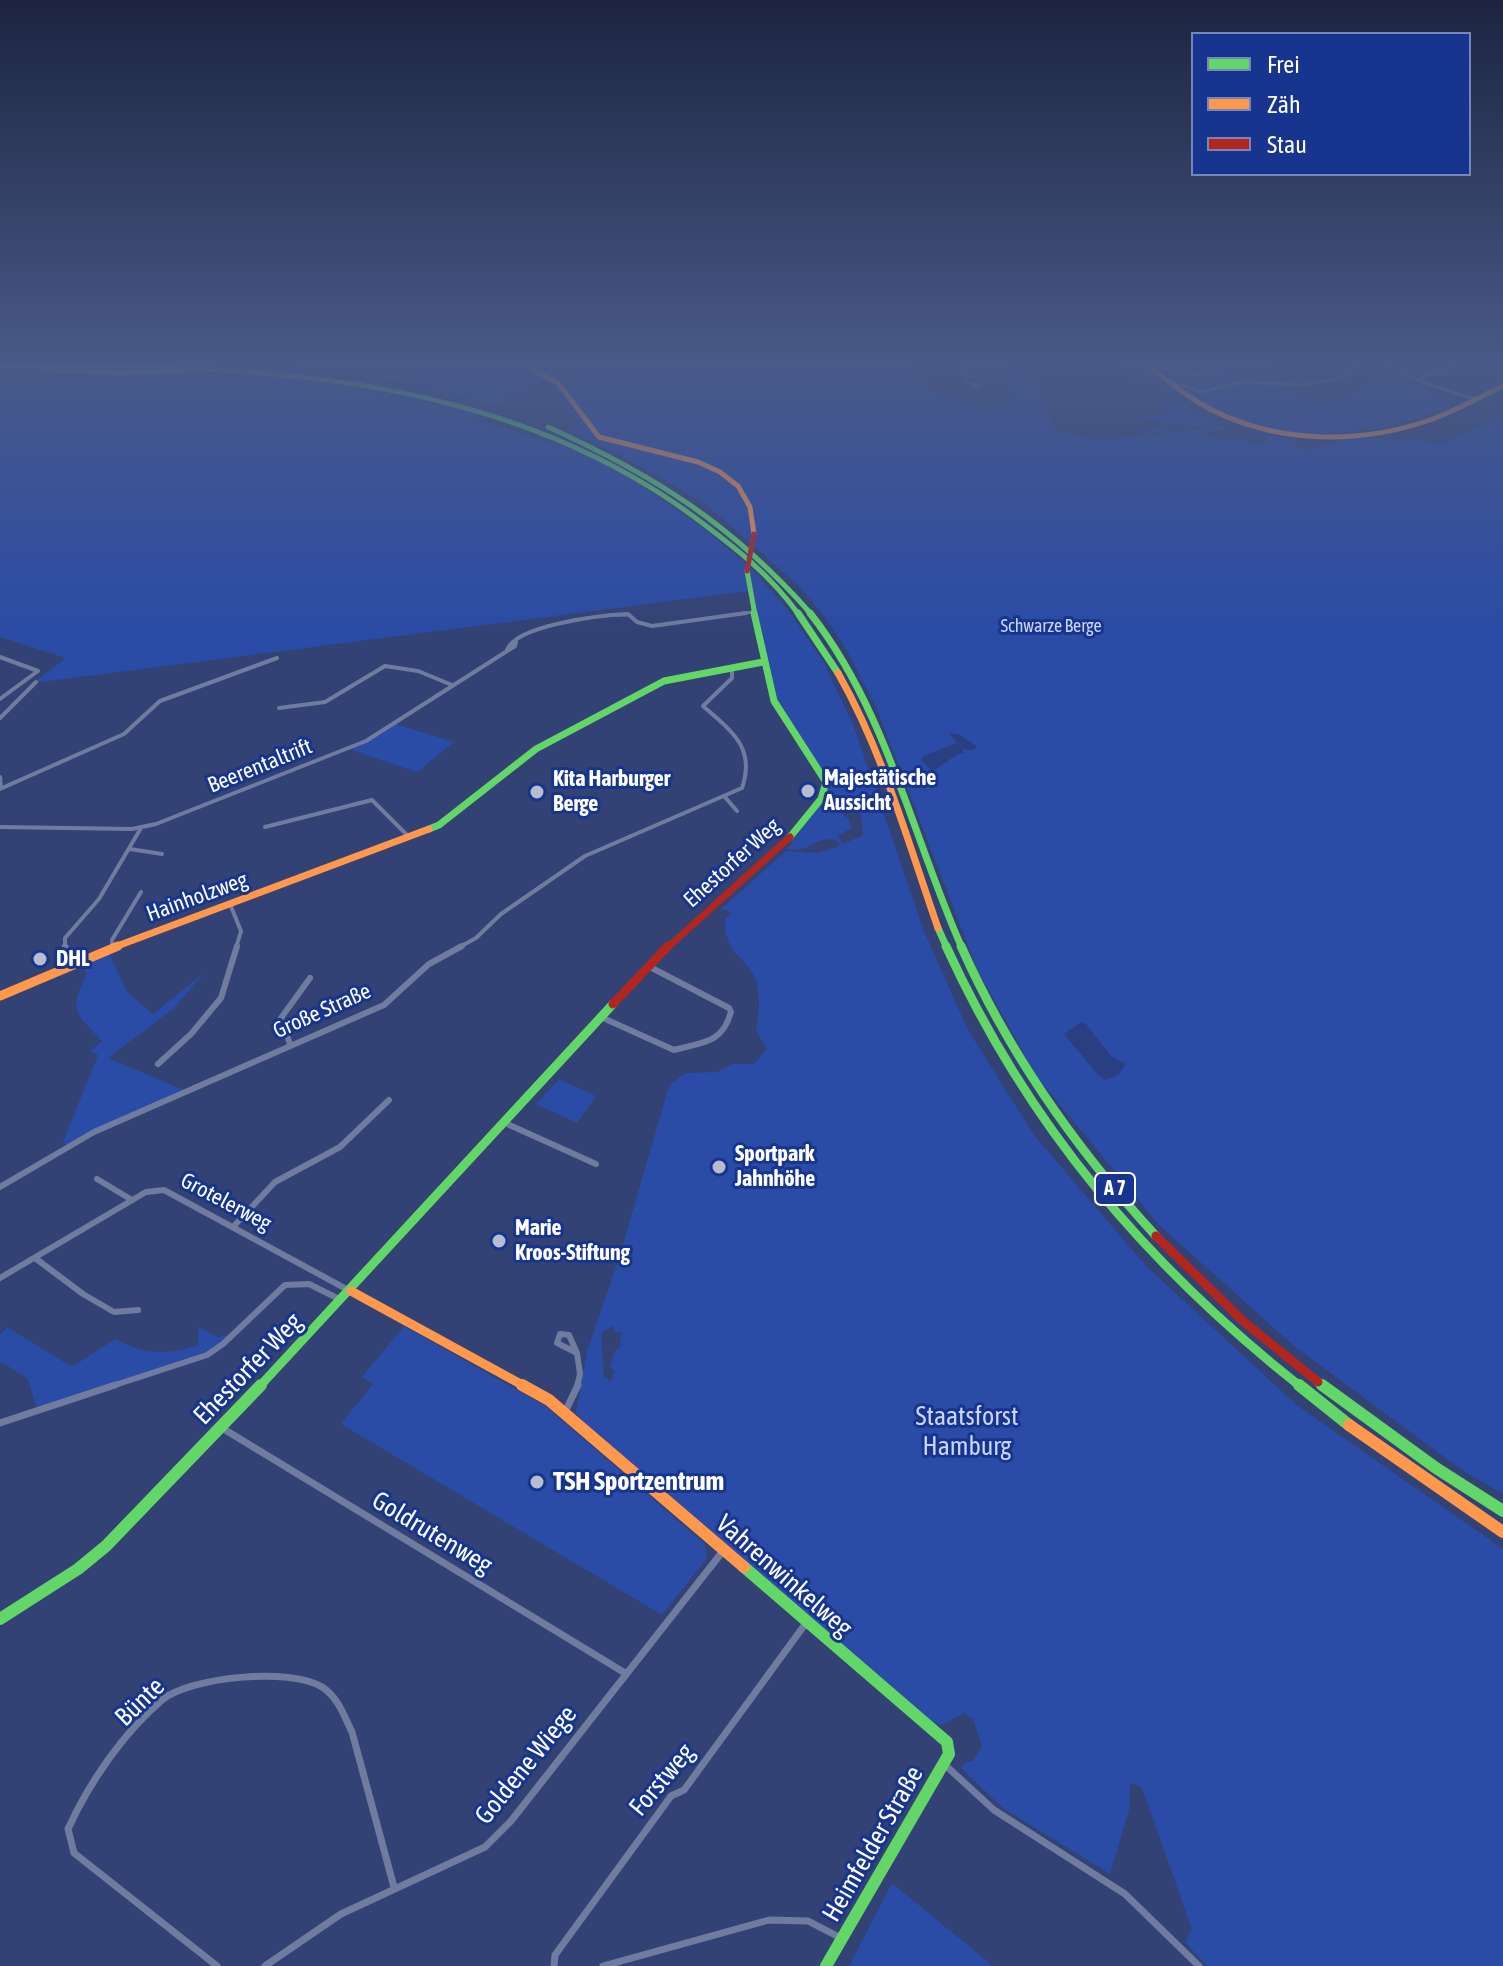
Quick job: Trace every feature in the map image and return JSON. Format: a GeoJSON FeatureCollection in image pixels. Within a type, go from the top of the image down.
{"type":"FeatureCollection","features":[{"type":"Feature","properties":{"kind":"main road","name":"A 7"},"geometry":{"type":"LineString","coordinates":[[588,454],[646,481],[705,520],[744,551],[808,623],[848,688],[958,975],[1017,1085],[1069,1157],[1156,1256],[1263,1356],[1395,1459],[1503,1532]]}},
{"type":"Feature","properties":{"kind":"main road","name":"A 7"},"geometry":{"type":"LineString","coordinates":[[611,454],[678,492],[754,550],[811,610],[853,675],[886,749],[940,899],[972,971],[1031,1080],[1082,1151],[1185,1265],[1276,1348],[1387,1434],[1503,1511]]}},
{"type":"Feature","properties":{"kind":"main road","name":"Ehestorfer Weg"},"geometry":{"type":"LineString","coordinates":[[0,1619],[96,1555],[351,1291],[695,919],[785,844],[826,789],[824,779],[774,701],[763,662],[747,571],[756,519],[749,500],[717,471],[674,454]]}},
{"type":"Feature","properties":{"kind":"main road","name":"Hainholzweg"},"geometry":{"type":"LineString","coordinates":[[0,996],[112,947],[409,837],[451,818],[536,749],[654,685],[672,678],[763,662]]}},
{"type":"Feature","properties":{"kind":"main road","name":"Vahrenwinkelweg"},"geometry":{"type":"LineString","coordinates":[[351,1291],[549,1400],[947,1742]]}},
{"type":"Feature","properties":{"kind":"main road","name":"Heimfelder Straße"},"geometry":{"type":"LineString","coordinates":[[826,1966],[950,1752],[947,1742]]}},
{"type":"Feature","properties":{"kind":"street","name":"Beerentaltrift"},"geometry":{"type":"LineString","coordinates":[[0,827],[141,828],[366,741],[507,651],[519,637],[595,615],[628,614],[637,622],[652,626],[753,612]]}},
{"type":"Feature","properties":{"kind":"street"},"geometry":{"type":"LineString","coordinates":[[0,657],[38,671],[1,697]]}},
{"type":"Feature","properties":{"kind":"street"},"geometry":{"type":"LineString","coordinates":[[0,777],[0,789],[124,734],[160,701],[277,658]]}},
{"type":"Feature","properties":{"kind":"street"},"geometry":{"type":"LineString","coordinates":[[279,708],[305,707],[346,694],[385,666],[418,671],[453,686]]}},
{"type":"Feature","properties":{"kind":"street","name":"Große Straße"},"geometry":{"type":"LineString","coordinates":[[0,1187],[88,1135],[388,1002],[429,964],[476,938],[501,914],[591,852],[744,786],[748,777],[747,765],[737,735],[703,706],[732,678],[732,668]]}},
{"type":"Feature","properties":{"kind":"street"},"geometry":{"type":"LineString","coordinates":[[0,718],[36,682]]}},
{"type":"Feature","properties":{"kind":"street"},"geometry":{"type":"LineString","coordinates":[[1,697],[17,700]]}},
{"type":"Feature","properties":{"kind":"street"},"geometry":{"type":"LineString","coordinates":[[724,796],[737,811]]}},
{"type":"Feature","properties":{"kind":"street"},"geometry":{"type":"LineString","coordinates":[[265,827],[372,800],[409,837]]}},
{"type":"Feature","properties":{"kind":"street"},"geometry":{"type":"LineString","coordinates":[[73,963],[65,949],[65,938],[99,899],[141,828]]}},
{"type":"Feature","properties":{"kind":"street"},"geometry":{"type":"LineString","coordinates":[[130,849],[162,854]]}},
{"type":"Feature","properties":{"kind":"street"},"geometry":{"type":"LineString","coordinates":[[112,947],[112,940],[141,892]]}},
{"type":"Feature","properties":{"kind":"street"},"geometry":{"type":"LineString","coordinates":[[158,1064],[191,1034],[221,998],[241,931],[230,904]]}},
{"type":"Feature","properties":{"kind":"street"},"geometry":{"type":"LineString","coordinates":[[603,1018],[669,1050],[706,1043],[723,1033],[731,1012],[729,1008],[650,967]]}},
{"type":"Feature","properties":{"kind":"street"},"geometry":{"type":"LineString","coordinates":[[290,1044],[281,1018],[310,978]]}},
{"type":"Feature","properties":{"kind":"street"},"geometry":{"type":"LineString","coordinates":[[234,1226],[275,1182],[340,1147],[389,1100]]}},
{"type":"Feature","properties":{"kind":"street"},"geometry":{"type":"LineString","coordinates":[[505,1123],[596,1164]]}},
{"type":"Feature","properties":{"kind":"street"},"geometry":{"type":"LineString","coordinates":[[97,1179],[132,1200]]}},
{"type":"Feature","properties":{"kind":"street","name":"Grotelerweg"},"geometry":{"type":"LineString","coordinates":[[0,1278],[146,1192],[164,1190],[351,1291]]}},
{"type":"Feature","properties":{"kind":"street"},"geometry":{"type":"LineString","coordinates":[[35,1258],[83,1294],[114,1312],[138,1310]]}},
{"type":"Feature","properties":{"kind":"street"},"geometry":{"type":"LineString","coordinates":[[0,1423],[207,1355],[285,1285],[309,1284],[341,1301]]}},
{"type":"Feature","properties":{"kind":"street"},"geometry":{"type":"LineString","coordinates":[[564,1412],[578,1381],[582,1362],[577,1353]]}},
{"type":"Feature","properties":{"kind":"street","name":"Goldrutenweg"},"geometry":{"type":"LineString","coordinates":[[220,1427],[625,1673]]}},
{"type":"Feature","properties":{"kind":"street","name":"Goldene Wiege"},"geometry":{"type":"LineString","coordinates":[[265,1966],[319,1927],[394,1887],[485,1847],[511,1821],[723,1550]]}},
{"type":"Feature","properties":{"kind":"street","name":"Forstweg"},"geometry":{"type":"LineString","coordinates":[[554,1966],[555,1955],[671,1796],[684,1790],[807,1622]]}},
{"type":"Feature","properties":{"kind":"street","name":"Bünte"},"geometry":{"type":"LineString","coordinates":[[217,1966],[74,1853],[68,1829],[83,1798],[147,1715],[176,1690],[228,1681],[295,1677],[310,1681],[333,1696],[342,1710],[358,1757],[394,1887]]}},
{"type":"Feature","properties":{"kind":"street"},"geometry":{"type":"LineString","coordinates":[[943,1763],[1002,1815],[1125,1894],[1199,1966]]}},
{"type":"Feature","properties":{"kind":"street"},"geometry":{"type":"LineString","coordinates":[[603,1966],[769,1920],[797,1919],[820,1923],[841,1938]]}},
{"type":"Feature","properties":{"kind":"green space","name":"Staatsforst Hamburg"},"geometry":{"type":"Polygon","coordinates":[[[0,454],[584,454],[625,474],[702,527],[751,568],[788,610],[823,661],[853,724],[924,931],[968,1030],[1034,1135],[1146,1266],[1298,1406],[1503,1549],[1503,1966],[1207,1966],[1185,1942],[1192,1929],[1142,1788],[1130,1783],[1129,1810],[1110,1874],[1003,1808],[961,1768],[973,1761],[982,1746],[973,1719],[964,1713],[942,1725],[932,1723],[584,1424],[576,1413],[587,1351],[618,1261],[669,1086],[685,1073],[718,1072],[732,1064],[754,1064],[767,1049],[756,1031],[759,993],[756,981],[728,941],[725,920],[732,912],[721,909],[786,851],[818,853],[840,846],[838,841],[831,839],[802,849],[787,849],[825,798],[831,784],[776,697],[749,591],[33,683],[66,658],[0,637],[0,454]],[[853,797],[839,805],[844,816],[849,818],[851,829],[838,835],[843,844],[863,835],[861,814],[853,797]],[[613,1326],[601,1333],[604,1377],[611,1381],[615,1371],[610,1368],[614,1352],[620,1347],[621,1332],[616,1333],[613,1326]]]}},
{"type":"Feature","properties":{"kind":"green space","name":"Schwarze Berge"},"geometry":{"type":"Polygon","coordinates":[[[617,454],[1503,454],[1503,1494],[1462,1470],[1294,1346],[1159,1225],[1037,1077],[978,971],[876,707],[845,647],[824,616],[798,585],[706,504],[617,454]]]}},
{"type":"Feature","properties":{"kind":"green space"},"geometry":{"type":"Polygon","coordinates":[[[393,723],[454,742],[417,772],[348,749],[393,723]]]}},
{"type":"Feature","properties":{"kind":"green space"},"geometry":{"type":"Polygon","coordinates":[[[109,953],[127,992],[153,1014],[204,973],[174,1008],[108,1058],[188,1092],[69,1147],[63,1142],[98,1055],[90,1051],[102,1041],[77,1010],[78,996],[87,973],[81,964],[109,953]]]}},
{"type":"Feature","properties":{"kind":"green space"},"geometry":{"type":"Polygon","coordinates":[[[559,1079],[596,1096],[577,1123],[536,1104],[559,1079]]]}},
{"type":"Feature","properties":{"kind":"green space","name":"TSH Sportzentrum"},"geometry":{"type":"Polygon","coordinates":[[[404,1326],[545,1406],[705,1544],[707,1558],[662,1615],[341,1424],[373,1384],[362,1377],[404,1326]]]}},
{"type":"Feature","properties":{"kind":"green space"},"geometry":{"type":"Polygon","coordinates":[[[7,1327],[72,1367],[115,1339],[136,1348],[166,1352],[198,1345],[199,1327],[217,1337],[234,1333],[207,1355],[37,1410],[28,1379],[0,1361],[0,1335],[7,1327]]]}},
{"type":"Feature","properties":{"kind":"green space"},"geometry":{"type":"Polygon","coordinates":[[[892,1883],[993,1966],[849,1966],[892,1883]]]}},
{"type":"Feature","properties":{"kind":"shaded area"},"geometry":{"type":"Polygon","coordinates":[[[949,733],[958,734],[977,746],[973,751],[962,748],[964,753],[933,771],[921,760],[923,756],[957,743],[949,733]]]}},
{"type":"Feature","properties":{"kind":"shaded area"},"geometry":{"type":"Polygon","coordinates":[[[1081,1022],[1086,1024],[1111,1056],[1126,1064],[1119,1074],[1106,1080],[1099,1076],[1064,1034],[1081,1022]]]}},
{"type":"Feature","properties":{"kind":"traffic: fast"},"geometry":{"type":"LineString","coordinates":[[590,454],[648,484],[757,566],[792,605],[838,673]]}},
{"type":"Feature","properties":{"kind":"traffic: fast"},"geometry":{"type":"LineString","coordinates":[[606,454],[694,505],[737,538],[777,575],[813,616],[844,661],[870,711],[957,937],[989,1006],[1053,1110],[1102,1175],[1156,1236]]}},
{"type":"Feature","properties":{"kind":"traffic: fast"},"geometry":{"type":"LineString","coordinates":[[747,571],[763,662],[774,701],[826,782],[821,799],[790,837]]}},
{"type":"Feature","properties":{"kind":"traffic: fast"},"geometry":{"type":"LineString","coordinates":[[429,829],[439,825],[536,749],[664,681],[763,662]]}},
{"type":"Feature","properties":{"kind":"traffic: fast"},"geometry":{"type":"LineString","coordinates":[[938,928],[973,1004],[1013,1075],[1059,1142],[1109,1205],[1222,1320],[1349,1425]]}},
{"type":"Feature","properties":{"kind":"traffic: fast"},"geometry":{"type":"LineString","coordinates":[[0,1619],[78,1569],[106,1546],[250,1397],[613,1004]]}},
{"type":"Feature","properties":{"kind":"traffic: fast"},"geometry":{"type":"LineString","coordinates":[[1318,1382],[1436,1468],[1503,1511]]}},
{"type":"Feature","properties":{"kind":"traffic: fast"},"geometry":{"type":"LineString","coordinates":[[744,1567],[947,1742],[949,1754],[826,1966]]}},
{"type":"Feature","properties":{"kind":"traffic: slow"},"geometry":{"type":"LineString","coordinates":[[672,454],[720,472],[738,486],[750,507],[754,534]]}},
{"type":"Feature","properties":{"kind":"traffic: slow"},"geometry":{"type":"LineString","coordinates":[[838,673],[856,705],[877,755],[938,928]]}},
{"type":"Feature","properties":{"kind":"traffic: slow"},"geometry":{"type":"LineString","coordinates":[[0,996],[93,955],[429,829]]}},
{"type":"Feature","properties":{"kind":"traffic: slow"},"geometry":{"type":"LineString","coordinates":[[351,1291],[549,1400],[744,1567]]}},
{"type":"Feature","properties":{"kind":"traffic: slow"},"geometry":{"type":"LineString","coordinates":[[1349,1425],[1503,1532]]}},
{"type":"Feature","properties":{"kind":"traffic: jam"},"geometry":{"type":"LineString","coordinates":[[747,571],[754,534]]}},
{"type":"Feature","properties":{"kind":"traffic: jam"},"geometry":{"type":"LineString","coordinates":[[613,1004],[673,941],[790,837]]}},
{"type":"Feature","properties":{"kind":"traffic: jam"},"geometry":{"type":"LineString","coordinates":[[1156,1236],[1243,1321],[1318,1382]]}},
{"type":"Feature","properties":{"kind":"place","name":"Majestätische Aussicht"},"geometry":{"type":"Point","coordinates":[808,791]}},
{"type":"Feature","properties":{"kind":"place","name":"Kita Harburger Berge"},"geometry":{"type":"Point","coordinates":[537,792]}},
{"type":"Feature","properties":{"kind":"place","name":"DHL"},"geometry":{"type":"Point","coordinates":[40,959]}},
{"type":"Feature","properties":{"kind":"place","name":"Sportpark Jahnhöhe"},"geometry":{"type":"Point","coordinates":[719,1167]}},
{"type":"Feature","properties":{"kind":"place","name":"Marie Kroos-Stiftung"},"geometry":{"type":"Point","coordinates":[499,1241]}},
{"type":"Feature","properties":{"kind":"place","name":"TSH Sportzentrum"},"geometry":{"type":"Point","coordinates":[537,1482]}}]}
